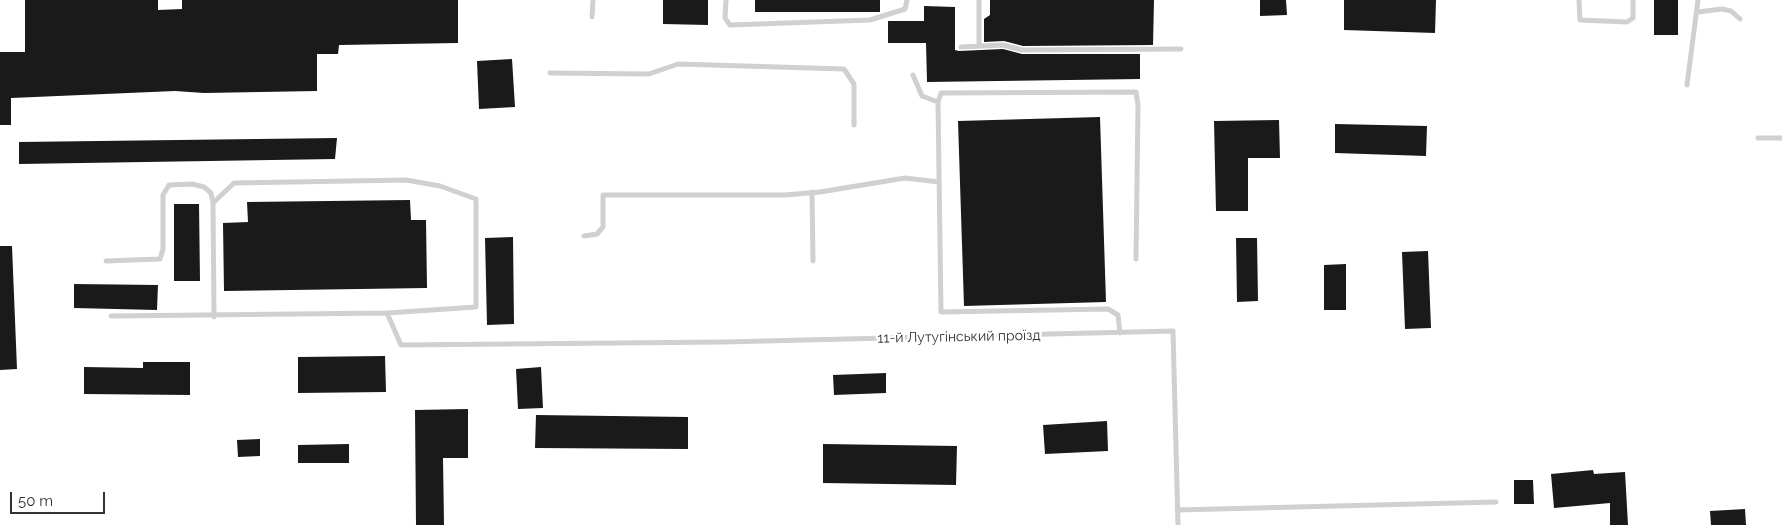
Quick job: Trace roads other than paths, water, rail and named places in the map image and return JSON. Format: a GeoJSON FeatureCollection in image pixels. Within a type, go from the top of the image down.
{"type":"FeatureCollection","features":[{"type":"Feature","properties":{"kind":"lane"},"geometry":{"type":"LineString","coordinates":[[592,0],[592,17]]}},
{"type":"Feature","properties":{"kind":"lane"},"geometry":{"type":"LineString","coordinates":[[726,0],[726,18],[730,25],[870,20],[905,9],[907,0]]}},
{"type":"Feature","properties":{"kind":"lane"},"geometry":{"type":"LineString","coordinates":[[979,0],[979,46]]}},
{"type":"Feature","properties":{"kind":"lane"},"geometry":{"type":"LineString","coordinates":[[1579,0],[1580,20],[1627,22],[1633,18],[1633,0]]}},
{"type":"Feature","properties":{"kind":"lane"},"geometry":{"type":"LineString","coordinates":[[1686,85],[1698,12],[1698,0]]}},
{"type":"Feature","properties":{"kind":"lane"},"geometry":{"type":"LineString","coordinates":[[1698,12],[1722,9],[1731,11],[1740,18]]}},
{"type":"Feature","properties":{"kind":"lane"},"geometry":{"type":"LineString","coordinates":[[962,47],[1003,45],[1022,50],[1181,49]]}},
{"type":"Feature","properties":{"kind":"lane"},"geometry":{"type":"LineString","coordinates":[[550,73],[649,74],[678,64],[844,69],[854,84],[854,125]]}},
{"type":"Feature","properties":{"kind":"lane"},"geometry":{"type":"LineString","coordinates":[[913,75],[922,96],[938,102]]}},
{"type":"Feature","properties":{"kind":"lane"},"geometry":{"type":"LineString","coordinates":[[1120,333],[1118,315],[1108,309],[941,312],[938,102],[940,93],[1136,92],[1138,105],[1136,259]]}},
{"type":"Feature","properties":{"kind":"lane"},"geometry":{"type":"LineString","coordinates":[[1758,138],[1782,138]]}},
{"type":"Feature","properties":{"kind":"lane"},"geometry":{"type":"LineString","coordinates":[[584,236],[597,234],[603,227],[603,195],[785,195],[905,178],[939,182]]}},
{"type":"Feature","properties":{"kind":"lane"},"geometry":{"type":"LineString","coordinates":[[111,316],[387,313],[476,307],[476,199],[440,186],[406,180],[234,183],[213,203]]}},
{"type":"Feature","properties":{"kind":"lane"},"geometry":{"type":"LineString","coordinates":[[106,261],[160,259],[163,249],[163,195],[169,185],[192,184],[204,187],[211,193],[213,203],[214,316]]}},
{"type":"Feature","properties":{"kind":"lane"},"geometry":{"type":"LineString","coordinates":[[812,192],[813,261]]}},
{"type":"Feature","properties":{"kind":"lane","name":"11-й Лутугінський проїзд"},"geometry":{"type":"LineString","coordinates":[[387,313],[401,345],[551,342],[724,342],[1173,331],[1178,525]]}},
{"type":"Feature","properties":{"kind":"lane"},"geometry":{"type":"LineString","coordinates":[[1177,510],[1496,502]]}}]}
